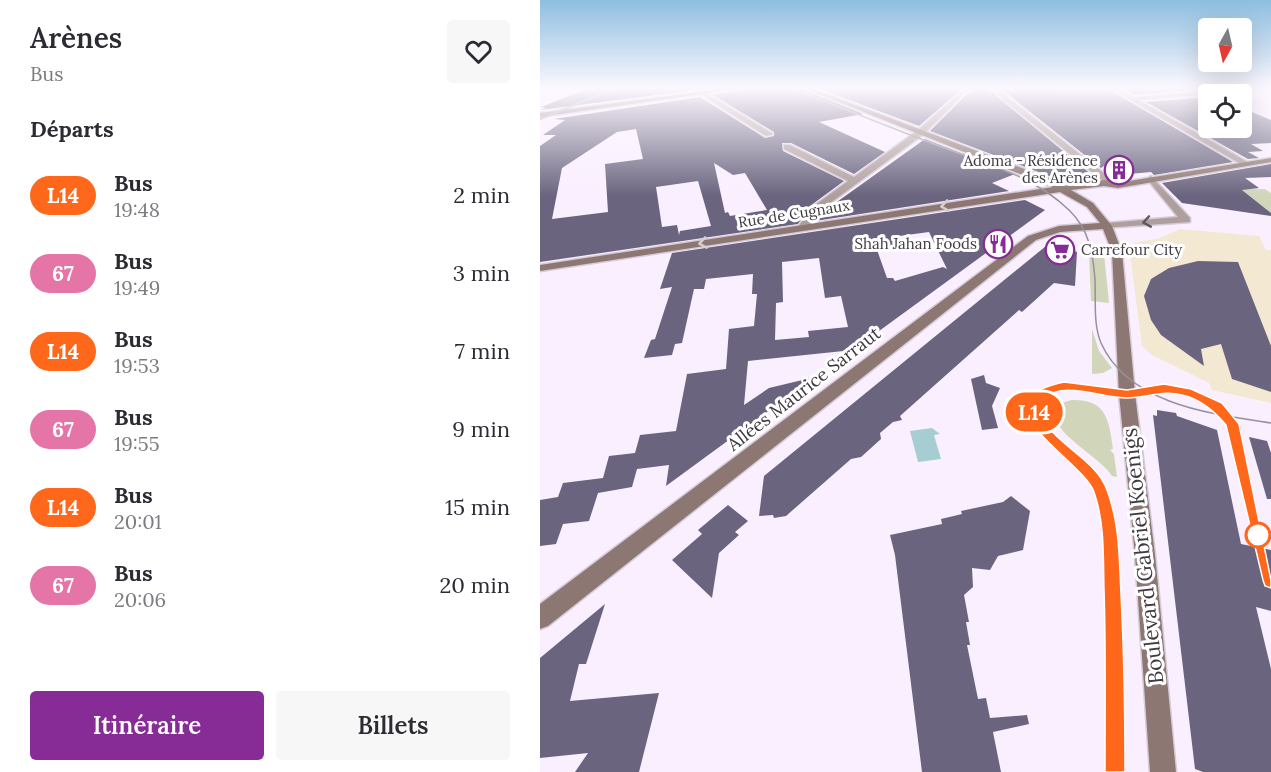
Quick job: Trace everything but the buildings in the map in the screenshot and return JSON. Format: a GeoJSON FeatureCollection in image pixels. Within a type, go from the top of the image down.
{"type":"FeatureCollection","features":[{"type":"Feature","properties":{"kind":"main road","name":"Boulevard Gabriel Koenigs"},"geometry":{"type":"LineString","coordinates":[[900,124],[1068,191],[1090,205],[1107,226],[1117,252],[1127,394],[1145,555],[1163,772]]}},
{"type":"Feature","properties":{"kind":"main road"},"geometry":{"type":"LineString","coordinates":[[1068,191],[1271,160]]}},
{"type":"Feature","properties":{"kind":"main road"},"geometry":{"type":"LineString","coordinates":[[1068,191],[1109,182],[1128,183]]}},
{"type":"Feature","properties":{"kind":"main road","name":"Rue de Cugnaux"},"geometry":{"type":"LineString","coordinates":[[540,268],[803,227],[1003,198],[1068,191]]}},
{"type":"Feature","properties":{"kind":"main road","name":"Allées Maurice Sarraut"},"geometry":{"type":"LineString","coordinates":[[540,618],[1032,238],[1059,229],[1107,226]]}},
{"type":"Feature","properties":{"kind":"street"},"geometry":{"type":"LineString","coordinates":[[753,124],[769,134]]}},
{"type":"Feature","properties":{"kind":"street"},"geometry":{"type":"LineString","coordinates":[[803,227],[814,210],[929,124]]}},
{"type":"Feature","properties":{"kind":"street"},"geometry":{"type":"LineString","coordinates":[[1037,124],[1109,182]]}},
{"type":"Feature","properties":{"kind":"street"},"geometry":{"type":"LineString","coordinates":[[1177,124],[1248,164]]}},
{"type":"Feature","properties":{"kind":"street"},"geometry":{"type":"LineString","coordinates":[[786,147],[855,181]]}},
{"type":"Feature","properties":{"kind":"street"},"geometry":{"type":"LineString","coordinates":[[1107,226],[1166,219],[1186,220],[1151,179]]}},
{"type":"Feature","properties":{"kind":"shaded area"},"geometry":{"type":"Polygon","coordinates":[[[1241,189],[1265,189],[1271,193],[1271,213],[1241,189]]]}},
{"type":"Feature","properties":{"kind":"shaded area"},"geometry":{"type":"Polygon","coordinates":[[[1180,229],[1259,236],[1266,250],[1271,250],[1271,403],[1212,390],[1209,383],[1152,355],[1142,346],[1130,254],[1134,243],[1160,238],[1180,229]]]}},
{"type":"Feature","properties":{"kind":"shaded area"},"geometry":{"type":"Polygon","coordinates":[[[1089,252],[1104,254],[1109,303],[1091,301],[1089,252]]]}},
{"type":"Feature","properties":{"kind":"shaded area"},"geometry":{"type":"Polygon","coordinates":[[[1092,329],[1099,351],[1112,368],[1103,373],[1092,374],[1092,329]]]}},
{"type":"Feature","properties":{"kind":"shaded area"},"geometry":{"type":"Polygon","coordinates":[[[1072,400],[1093,403],[1104,414],[1110,429],[1113,449],[1110,450],[1114,454],[1117,477],[1112,476],[1060,427],[1055,418],[1055,409],[1061,403],[1072,400]]]}},
{"type":"Feature","properties":{"kind":"shaded area"},"geometry":{"type":"Polygon","coordinates":[[[932,428],[940,434],[934,435],[941,459],[918,462],[910,431],[932,428]]]}},
{"type":"Feature","properties":{"kind":"tram line"},"geometry":{"type":"LineString","coordinates":[[883,124],[1022,178],[1039,187],[1076,217],[1089,242],[1091,251],[1098,336],[1114,364],[1131,380],[1174,403],[1223,415],[1271,423]]}},
{"type":"Feature","properties":{"kind":"bus line","name":"L14"},"geometry":{"type":"LineString","coordinates":[[1115,772],[1115,650],[1109,516],[1103,493],[1096,479],[1084,465],[1050,439],[1038,423],[1034,410],[1036,397],[1045,390],[1064,386],[1127,394],[1157,387],[1191,393],[1218,406],[1232,424],[1271,580]]}},
{"type":"Feature","properties":{"kind":"place","name":"Adoma - Résidence des Arènes"},"geometry":{"type":"Point","coordinates":[1119,170]}},
{"type":"Feature","properties":{"kind":"place","name":"Shah Jahan Foods"},"geometry":{"type":"Point","coordinates":[998,244]}},
{"type":"Feature","properties":{"kind":"place","name":"Carrefour City"},"geometry":{"type":"Point","coordinates":[1060,250]}}]}
